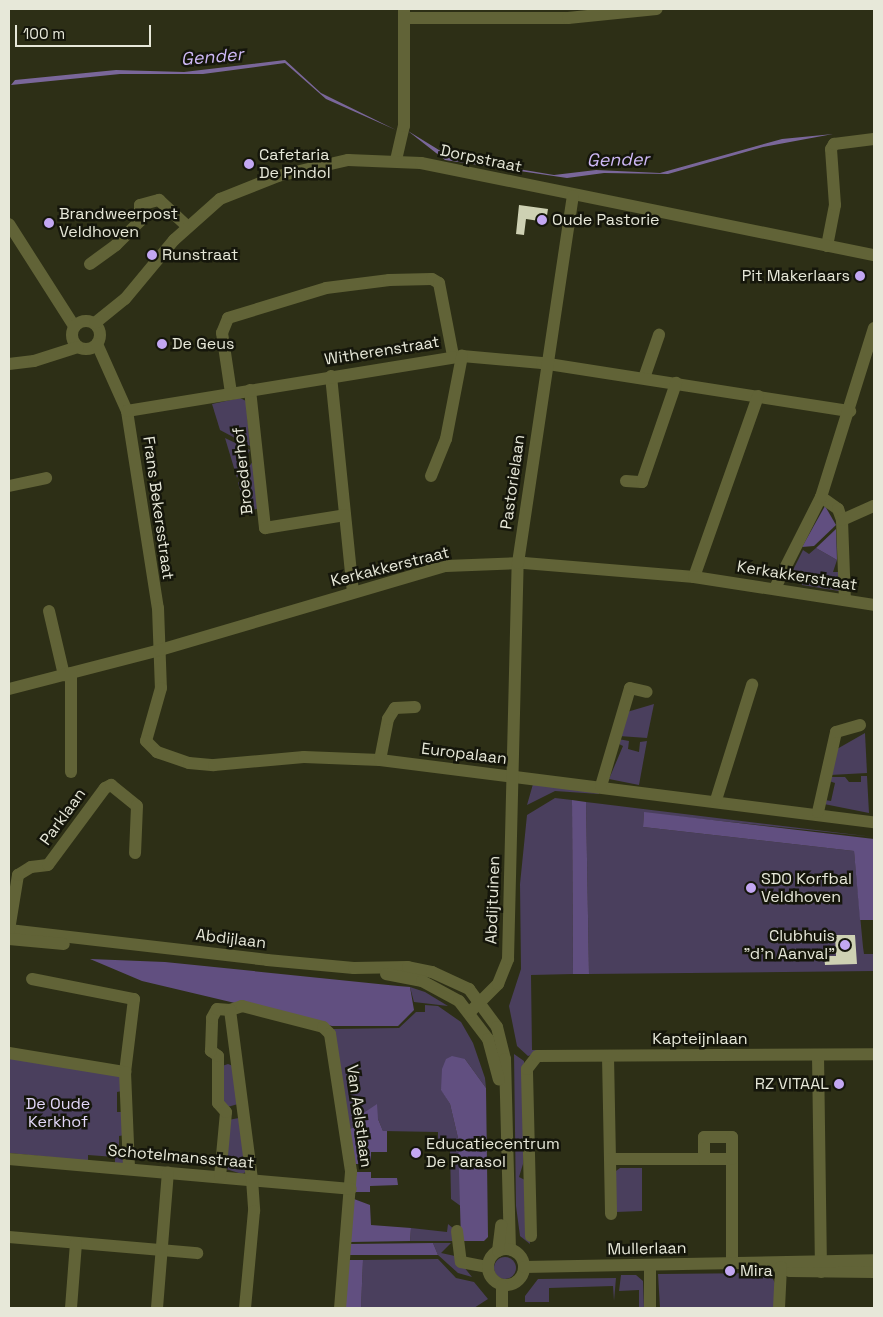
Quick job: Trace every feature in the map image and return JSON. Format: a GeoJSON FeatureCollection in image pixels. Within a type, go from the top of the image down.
{"type":"FeatureCollection","features":[{"type":"Feature","properties":{"kind":"street"},"geometry":{"type":"LineString","coordinates":[[396,160],[404,126],[404,14],[616,12],[657,9]]}},
{"type":"Feature","properties":{"kind":"street"},"geometry":{"type":"LineString","coordinates":[[827,246],[835,205],[831,148],[834,144],[874,139]]}},
{"type":"Feature","properties":{"kind":"street","name":"Dorpstraat"},"geometry":{"type":"LineString","coordinates":[[13,363],[86,335],[125,300],[187,226],[220,199],[278,176],[348,160],[396,160],[874,255]]}},
{"type":"Feature","properties":{"kind":"street","name":"Pastorielaan"},"geometry":{"type":"LineString","coordinates":[[512,776],[518,563],[573,196]]}},
{"type":"Feature","properties":{"kind":"street"},"geometry":{"type":"LineString","coordinates":[[90,264],[140,221],[140,205],[159,200],[187,226]]}},
{"type":"Feature","properties":{"kind":"street","name":"Frans Bekersstraat"},"geometry":{"type":"LineString","coordinates":[[9,224],[111,374],[127,411],[158,608],[160,650]]}},
{"type":"Feature","properties":{"kind":"street"},"geometry":{"type":"LineString","coordinates":[[231,393],[222,333],[228,318],[326,288],[389,280],[432,279],[442,288],[457,356],[446,439],[431,476]]}},
{"type":"Feature","properties":{"kind":"street"},"geometry":{"type":"LineString","coordinates":[[775,588],[821,497],[850,411],[874,328]]}},
{"type":"Feature","properties":{"kind":"street"},"geometry":{"type":"LineString","coordinates":[[644,378],[659,335]]}},
{"type":"Feature","properties":{"kind":"street","name":"Witherenstraat"},"geometry":{"type":"LineString","coordinates":[[127,411],[457,356],[547,364],[850,411]]}},
{"type":"Feature","properties":{"kind":"street"},"geometry":{"type":"LineString","coordinates":[[331,376],[352,592]]}},
{"type":"Feature","properties":{"kind":"street"},"geometry":{"type":"LineString","coordinates":[[626,481],[642,482],[676,383]]}},
{"type":"Feature","properties":{"kind":"street","name":"Broederhof"},"geometry":{"type":"LineString","coordinates":[[250,390],[265,528],[345,514]]}},
{"type":"Feature","properties":{"kind":"street"},"geometry":{"type":"LineString","coordinates":[[694,578],[758,396]]}},
{"type":"Feature","properties":{"kind":"street"},"geometry":{"type":"LineString","coordinates":[[9,486],[46,478]]}},
{"type":"Feature","properties":{"kind":"street"},"geometry":{"type":"LineString","coordinates":[[821,497],[838,509],[842,520],[845,600]]}},
{"type":"Feature","properties":{"kind":"street"},"geometry":{"type":"LineString","coordinates":[[842,520],[874,506]]}},
{"type":"Feature","properties":{"kind":"street","name":"Kerkakkerstraat"},"geometry":{"type":"LineString","coordinates":[[9,689],[160,650],[352,592],[446,566],[518,563],[694,578],[775,588],[874,605]]}},
{"type":"Feature","properties":{"kind":"street"},"geometry":{"type":"LineString","coordinates":[[49,610],[68,674]]}},
{"type":"Feature","properties":{"kind":"street","name":"Europalaan"},"geometry":{"type":"LineString","coordinates":[[160,650],[161,688],[146,741],[157,752],[189,763],[214,765],[304,757],[380,760],[818,812],[874,822]]}},
{"type":"Feature","properties":{"kind":"street","name":"Parklaan"},"geometry":{"type":"LineString","coordinates":[[68,674],[72,707],[71,772]]}},
{"type":"Feature","properties":{"kind":"street"},"geometry":{"type":"LineString","coordinates":[[716,800],[752,684]]}},
{"type":"Feature","properties":{"kind":"street"},"geometry":{"type":"LineString","coordinates":[[600,786],[630,688],[647,692]]}},
{"type":"Feature","properties":{"kind":"street"},"geometry":{"type":"LineString","coordinates":[[380,760],[388,719],[395,708],[415,707]]}},
{"type":"Feature","properties":{"kind":"street"},"geometry":{"type":"LineString","coordinates":[[818,812],[836,732],[860,725]]}},
{"type":"Feature","properties":{"kind":"street","name":"Abdijtuinen"},"geometry":{"type":"LineString","coordinates":[[470,1012],[502,978],[508,959],[512,776]]}},
{"type":"Feature","properties":{"kind":"street","name":"Parklaan"},"geometry":{"type":"LineString","coordinates":[[9,930],[18,875],[31,867],[48,865],[105,788],[111,785],[137,806],[135,853]]}},
{"type":"Feature","properties":{"kind":"street","name":"Abdijlaan"},"geometry":{"type":"LineString","coordinates":[[9,930],[104,942],[354,968],[422,981],[441,989],[470,1012]]}},
{"type":"Feature","properties":{"kind":"street","name":"Abdijlaan"},"geometry":{"type":"LineString","coordinates":[[9,939],[76,945],[104,942]]}},
{"type":"Feature","properties":{"kind":"street","name":"Abdijlaan"},"geometry":{"type":"LineString","coordinates":[[354,968],[408,967],[432,972],[469,989],[480,1001],[497,1027],[506,1059],[504,1250]]}},
{"type":"Feature","properties":{"kind":"street"},"geometry":{"type":"LineString","coordinates":[[32,979],[134,999],[125,1072],[129,1169]]}},
{"type":"Feature","properties":{"kind":"street","name":"Van Aelstlaan"},"geometry":{"type":"LineString","coordinates":[[230,1010],[242,1006],[329,1030],[351,1189],[340,1308]]}},
{"type":"Feature","properties":{"kind":"street"},"geometry":{"type":"LineString","coordinates":[[238,1055],[218,1056],[211,1051],[212,1018],[217,1009],[230,1010],[238,1055],[252,1179],[254,1211],[245,1308]]}},
{"type":"Feature","properties":{"kind":"street"},"geometry":{"type":"LineString","coordinates":[[470,1012],[497,1060],[500,1086],[504,1250],[487,1267]]}},
{"type":"Feature","properties":{"kind":"street"},"geometry":{"type":"LineString","coordinates":[[9,1052],[125,1072]]}},
{"type":"Feature","properties":{"kind":"street","name":"Kapteijnlaan"},"geometry":{"type":"LineString","coordinates":[[531,1236],[529,1062],[536,1056],[874,1054]]}},
{"type":"Feature","properties":{"kind":"street"},"geometry":{"type":"LineString","coordinates":[[818,1055],[822,1267]]}},
{"type":"Feature","properties":{"kind":"street"},"geometry":{"type":"LineString","coordinates":[[218,1056],[218,1103],[226,1112],[220,1177]]}},
{"type":"Feature","properties":{"kind":"street"},"geometry":{"type":"LineString","coordinates":[[608,1056],[611,1214]]}},
{"type":"Feature","properties":{"kind":"street"},"geometry":{"type":"LineString","coordinates":[[226,1112],[245,1109]]}},
{"type":"Feature","properties":{"kind":"street"},"geometry":{"type":"LineString","coordinates":[[704,1159],[704,1137],[732,1137],[732,1264]]}},
{"type":"Feature","properties":{"kind":"street","name":"Schotelmansstraat"},"geometry":{"type":"LineString","coordinates":[[9,1159],[351,1189]]}},
{"type":"Feature","properties":{"kind":"street"},"geometry":{"type":"LineString","coordinates":[[610,1159],[732,1160]]}},
{"type":"Feature","properties":{"kind":"street"},"geometry":{"type":"LineString","coordinates":[[157,1308],[168,1172]]}},
{"type":"Feature","properties":{"kind":"street"},"geometry":{"type":"LineString","coordinates":[[457,1231],[461,1262],[487,1267]]}},
{"type":"Feature","properties":{"kind":"street"},"geometry":{"type":"LineString","coordinates":[[9,1237],[197,1253]]}},
{"type":"Feature","properties":{"kind":"street"},"geometry":{"type":"LineString","coordinates":[[71,1308],[76,1243]]}},
{"type":"Feature","properties":{"kind":"street"},"geometry":{"type":"LineString","coordinates":[[487,1267],[491,1279],[506,1285],[520,1279],[524,1268],[520,1256],[504,1250]]}},
{"type":"Feature","properties":{"kind":"street","name":"Mullerlaan"},"geometry":{"type":"LineString","coordinates":[[822,1267],[874,1260]]}},
{"type":"Feature","properties":{"kind":"street","name":"Mullerlaan"},"geometry":{"type":"LineString","coordinates":[[524,1268],[732,1264],[822,1267],[874,1272]]}},
{"type":"Feature","properties":{"kind":"street"},"geometry":{"type":"LineString","coordinates":[[775,1265],[779,1308]]}},
{"type":"Feature","properties":{"kind":"street"},"geometry":{"type":"LineString","coordinates":[[650,1266],[650,1308]]}},
{"type":"Feature","properties":{"kind":"street"},"geometry":{"type":"LineString","coordinates":[[502,1308],[506,1285]]}},
{"type":"Feature","properties":{"kind":"street"},"geometry":{"type":"LineString","coordinates":[[506,1285],[509,1308]]}},
{"type":"Feature","properties":{"kind":"green space"},"geometry":{"type":"Polygon","coordinates":[[[240,398],[246,401],[250,446],[220,430],[212,404],[240,398]]]}},
{"type":"Feature","properties":{"kind":"green space"},"geometry":{"type":"Polygon","coordinates":[[[225,438],[250,450],[237,478],[225,438]]]}},
{"type":"Feature","properties":{"kind":"green space"},"geometry":{"type":"Polygon","coordinates":[[[255,458],[262,507],[247,512],[238,483],[255,458]]]}},
{"type":"Feature","properties":{"kind":"green space"},"geometry":{"type":"Polygon","coordinates":[[[816,548],[837,560],[833,572],[838,572],[839,591],[802,585],[800,576],[792,572],[803,550],[809,554],[816,548]]]}},
{"type":"Feature","properties":{"kind":"green space"},"geometry":{"type":"Polygon","coordinates":[[[654,704],[647,738],[619,736],[627,712],[654,704]]]}},
{"type":"Feature","properties":{"kind":"green space"},"geometry":{"type":"Polygon","coordinates":[[[865,733],[867,773],[830,775],[837,749],[865,733]]]}},
{"type":"Feature","properties":{"kind":"green space"},"geometry":{"type":"Polygon","coordinates":[[[618,739],[629,741],[628,749],[639,752],[640,742],[647,741],[639,785],[609,779],[623,746],[617,743],[618,739]]]}},
{"type":"Feature","properties":{"kind":"green space"},"geometry":{"type":"Polygon","coordinates":[[[861,776],[867,776],[869,813],[824,804],[825,800],[831,801],[835,783],[829,781],[830,777],[845,777],[849,782],[861,782],[861,776]]]}},
{"type":"Feature","properties":{"kind":"green space"},"geometry":{"type":"Polygon","coordinates":[[[533,784],[599,792],[599,794],[555,791],[527,805],[533,784]]]}},
{"type":"Feature","properties":{"kind":"green space"},"geometry":{"type":"Polygon","coordinates":[[[555,798],[572,800],[573,974],[531,975],[532,1050],[548,1050],[528,1056],[517,1046],[509,1006],[521,969],[520,884],[527,815],[555,798]]]}},
{"type":"Feature","properties":{"kind":"green space","name":"SDO Korfbal Veldhoven"},"geometry":{"type":"Polygon","coordinates":[[[586,802],[874,837],[644,813],[643,827],[854,851],[864,954],[874,954],[874,971],[589,974],[586,802]]]}},
{"type":"Feature","properties":{"kind":"green space"},"geometry":{"type":"Polygon","coordinates":[[[410,987],[425,992],[448,1006],[414,1002],[410,987]]]}},
{"type":"Feature","properties":{"kind":"green space"},"geometry":{"type":"Polygon","coordinates":[[[425,1005],[438,1006],[461,1022],[473,1043],[485,1078],[486,1088],[465,1059],[441,1089],[450,1104],[458,1138],[462,1207],[451,1199],[450,1148],[438,1148],[438,1132],[383,1131],[378,1119],[349,1129],[333,1029],[399,1028],[416,1012],[425,1012],[425,1005]]]}},
{"type":"Feature","properties":{"kind":"green space"},"geometry":{"type":"Polygon","coordinates":[[[514,1054],[524,1061],[523,1164],[519,1177],[527,1181],[530,1244],[520,1236],[516,1206],[514,1054]]]}},
{"type":"Feature","properties":{"kind":"green space","name":"De Oude Kerkhof"},"geometry":{"type":"Polygon","coordinates":[[[9,1057],[120,1075],[122,1091],[117,1092],[117,1112],[123,1112],[125,1135],[119,1136],[119,1153],[125,1153],[123,1163],[115,1164],[115,1157],[88,1155],[88,1161],[9,1153],[9,1057]]]}},
{"type":"Feature","properties":{"kind":"green space"},"geometry":{"type":"Polygon","coordinates":[[[228,1064],[233,1066],[238,1104],[224,1108],[222,1066],[228,1064]]]}},
{"type":"Feature","properties":{"kind":"green space"},"geometry":{"type":"Polygon","coordinates":[[[239,1118],[246,1172],[242,1174],[226,1169],[228,1120],[239,1118]]]}},
{"type":"Feature","properties":{"kind":"green space"},"geometry":{"type":"Polygon","coordinates":[[[620,1168],[642,1168],[642,1211],[616,1212],[616,1171],[620,1168]]]}},
{"type":"Feature","properties":{"kind":"green space"},"geometry":{"type":"Polygon","coordinates":[[[448,1224],[454,1229],[454,1241],[410,1241],[411,1228],[447,1232],[448,1224]]]}},
{"type":"Feature","properties":{"kind":"green space"},"geometry":{"type":"Polygon","coordinates":[[[433,1243],[451,1243],[441,1253],[455,1256],[472,1277],[458,1273],[438,1255],[433,1243]]]}},
{"type":"Feature","properties":{"kind":"green space"},"geometry":{"type":"Polygon","coordinates":[[[505,1257],[513,1260],[516,1268],[513,1276],[505,1279],[497,1276],[494,1268],[497,1260],[505,1257]]]}},
{"type":"Feature","properties":{"kind":"green space"},"geometry":{"type":"Polygon","coordinates":[[[438,1259],[456,1278],[474,1282],[488,1299],[474,1308],[361,1308],[363,1260],[438,1259]]]}},
{"type":"Feature","properties":{"kind":"green space"},"geometry":{"type":"Polygon","coordinates":[[[770,1273],[775,1283],[776,1308],[660,1308],[658,1274],[770,1273]]]}},
{"type":"Feature","properties":{"kind":"green space"},"geometry":{"type":"Polygon","coordinates":[[[621,1275],[636,1275],[643,1281],[644,1308],[639,1308],[639,1290],[619,1291],[621,1275]]]}},
{"type":"Feature","properties":{"kind":"green space"},"geometry":{"type":"Polygon","coordinates":[[[616,1278],[614,1301],[613,1286],[549,1288],[549,1302],[525,1302],[525,1296],[538,1279],[616,1278]]]}},
{"type":"Feature","properties":{"kind":"shaded area"},"geometry":{"type":"Polygon","coordinates":[[[285,60],[321,93],[396,130],[326,99],[285,63],[203,74],[120,74],[11,85],[15,80],[116,70],[184,72],[285,60]]]}},
{"type":"Feature","properties":{"kind":"shaded area"},"geometry":{"type":"Polygon","coordinates":[[[408,131],[452,158],[554,175],[596,170],[660,173],[782,139],[833,134],[763,147],[668,174],[604,173],[567,178],[445,160],[408,131]]]}},
{"type":"Feature","properties":{"kind":"shaded area"},"geometry":{"type":"Polygon","coordinates":[[[825,506],[836,525],[814,546],[802,547],[825,506]]]}},
{"type":"Feature","properties":{"kind":"shaded area"},"geometry":{"type":"Polygon","coordinates":[[[836,529],[837,560],[816,548],[836,529]]]}},
{"type":"Feature","properties":{"kind":"shaded area"},"geometry":{"type":"Polygon","coordinates":[[[572,800],[586,802],[589,974],[573,974],[572,800]]]}},
{"type":"Feature","properties":{"kind":"shaded area"},"geometry":{"type":"Polygon","coordinates":[[[644,812],[874,839],[874,920],[860,920],[854,851],[643,827],[644,812]]]}},
{"type":"Feature","properties":{"kind":"shaded area"},"geometry":{"type":"Polygon","coordinates":[[[90,959],[165,962],[410,987],[414,1010],[398,1026],[332,1026],[142,981],[90,959]]]}},
{"type":"Feature","properties":{"kind":"shaded area"},"geometry":{"type":"Polygon","coordinates":[[[452,1056],[465,1059],[486,1088],[488,1237],[484,1241],[461,1241],[458,1138],[450,1104],[441,1090],[442,1069],[446,1059],[452,1056]]]}},
{"type":"Feature","properties":{"kind":"shaded area"},"geometry":{"type":"Polygon","coordinates":[[[377,1104],[378,1119],[383,1131],[387,1131],[387,1152],[371,1152],[371,1164],[354,1164],[349,1129],[358,1126],[359,1116],[377,1104]]]}},
{"type":"Feature","properties":{"kind":"shaded area"},"geometry":{"type":"Polygon","coordinates":[[[355,1172],[371,1172],[371,1178],[397,1178],[398,1185],[370,1186],[370,1192],[354,1192],[355,1172]]]}},
{"type":"Feature","properties":{"kind":"shaded area"},"geometry":{"type":"Polygon","coordinates":[[[354,1199],[370,1205],[371,1225],[411,1228],[410,1241],[350,1242],[354,1199]]]}},
{"type":"Feature","properties":{"kind":"shaded area"},"geometry":{"type":"Polygon","coordinates":[[[433,1243],[438,1255],[349,1255],[350,1244],[433,1243]]]}},
{"type":"Feature","properties":{"kind":"shaded area"},"geometry":{"type":"Polygon","coordinates":[[[349,1260],[363,1260],[361,1308],[343,1308],[349,1260]]]}},
{"type":"Feature","properties":{"kind":"building","name":"Oude Pastorie"},"geometry":{"type":"Polygon","coordinates":[[[519,205],[548,209],[546,222],[526,219],[524,235],[516,234],[519,205]]]}},
{"type":"Feature","properties":{"kind":"building","name":"Clubhuis \"d'n Aanval\""},"geometry":{"type":"Polygon","coordinates":[[[835,935],[855,935],[857,964],[825,965],[824,956],[836,956],[835,935]]]}},
{"type":"Feature","properties":{"kind":"place","name":"Cafetaria De Pindol"},"geometry":{"type":"Point","coordinates":[249,164]}},
{"type":"Feature","properties":{"kind":"place","name":"Oude Pastorie"},"geometry":{"type":"Point","coordinates":[542,220]}},
{"type":"Feature","properties":{"kind":"place","name":"Brandweerpost Veldhoven"},"geometry":{"type":"Point","coordinates":[49,223]}},
{"type":"Feature","properties":{"kind":"place","name":"Runstraat"},"geometry":{"type":"Point","coordinates":[152,255]}},
{"type":"Feature","properties":{"kind":"place","name":"Pit Makerlaars"},"geometry":{"type":"Point","coordinates":[860,276]}},
{"type":"Feature","properties":{"kind":"place","name":"De Geus"},"geometry":{"type":"Point","coordinates":[162,344]}},
{"type":"Feature","properties":{"kind":"place","name":"SDO Korfbal Veldhoven"},"geometry":{"type":"Point","coordinates":[751,888]}},
{"type":"Feature","properties":{"kind":"place","name":"Clubhuis \"d'n Aanval\""},"geometry":{"type":"Point","coordinates":[845,945]}},
{"type":"Feature","properties":{"kind":"place","name":"RZ VITAAL"},"geometry":{"type":"Point","coordinates":[839,1084]}},
{"type":"Feature","properties":{"kind":"place","name":"Educatiecentrum De Parasol"},"geometry":{"type":"Point","coordinates":[416,1153]}},
{"type":"Feature","properties":{"kind":"place","name":"Mira"},"geometry":{"type":"Point","coordinates":[730,1271]}},
{"type":"Feature","properties":{"kind":"water label","name":"Gender"},"geometry":{"type":"Point","coordinates":[212,57]}},
{"type":"Feature","properties":{"kind":"water label","name":"Gender"},"geometry":{"type":"Point","coordinates":[618,160]}}]}
